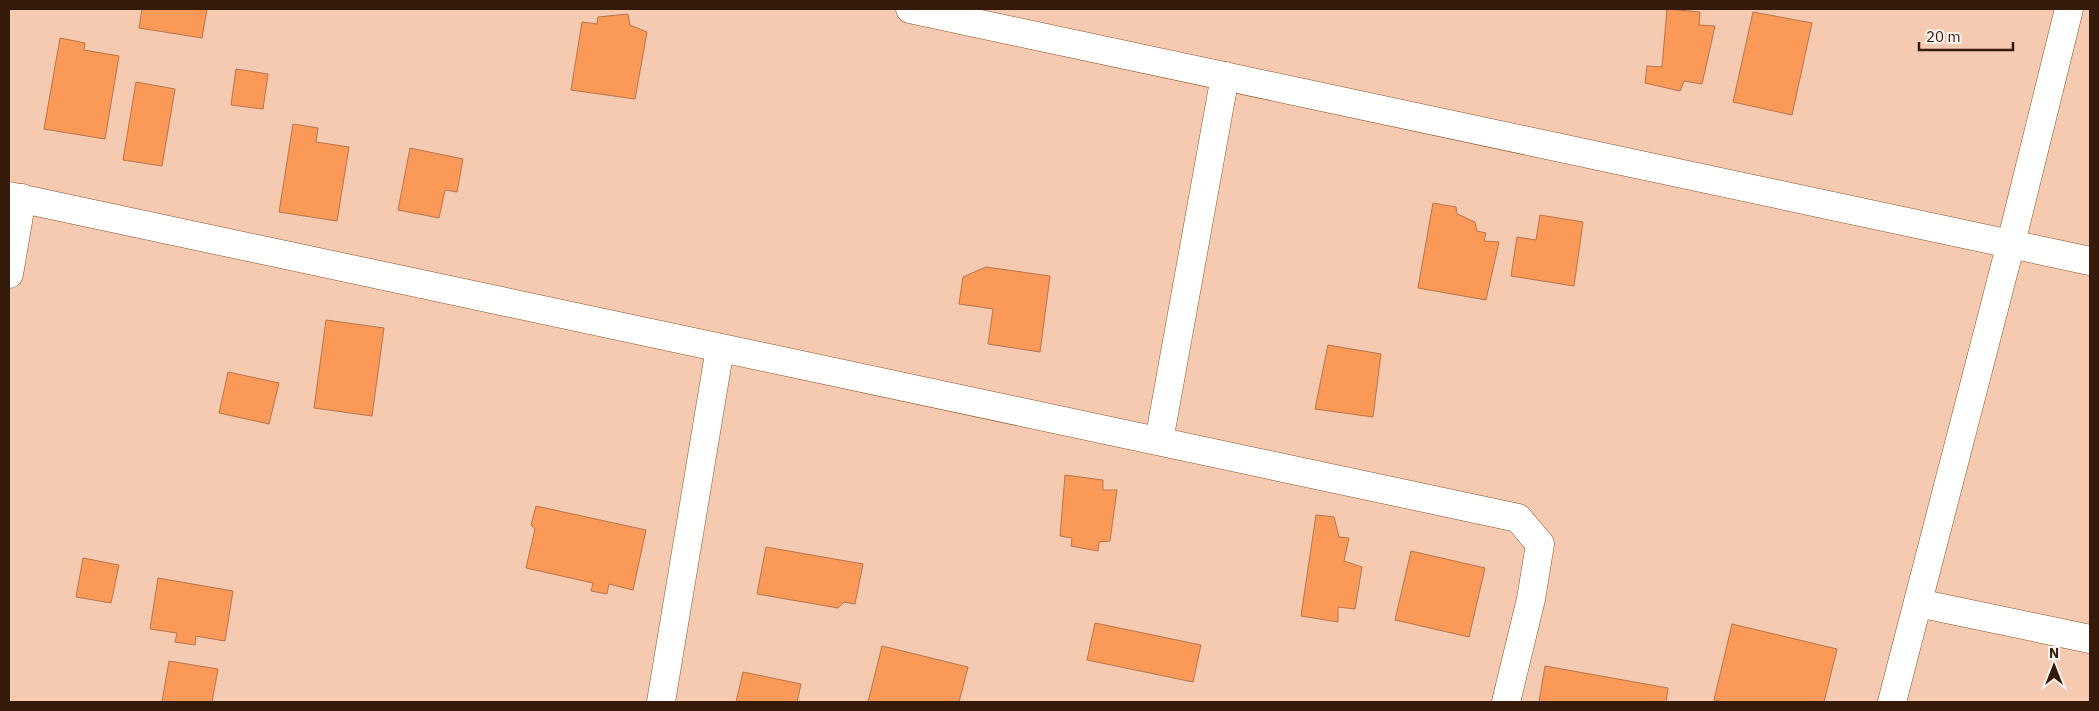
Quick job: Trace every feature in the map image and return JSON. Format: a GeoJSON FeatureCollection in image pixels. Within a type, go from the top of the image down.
{"type":"FeatureCollection","features":[{"type":"Feature","properties":{"kind":"street"},"geometry":{"type":"LineString","coordinates":[[910,9],[2090,261]]}},
{"type":"Feature","properties":{"kind":"street"},"geometry":{"type":"LineString","coordinates":[[1892,702],[2011,243],[2069,9]]}},
{"type":"Feature","properties":{"kind":"street"},"geometry":{"type":"LineString","coordinates":[[1159,442],[1225,76]]}},
{"type":"Feature","properties":{"kind":"street"},"geometry":{"type":"LineString","coordinates":[[9,274],[15,197],[1518,518],[1540,544],[1530,599],[1506,702]]}},
{"type":"Feature","properties":{"kind":"street"},"geometry":{"type":"LineString","coordinates":[[661,702],[720,348]]}},
{"type":"Feature","properties":{"kind":"street"},"geometry":{"type":"LineString","coordinates":[[1918,603],[2090,639]]}},
{"type":"Feature","properties":{"kind":"building"},"geometry":{"type":"Polygon","coordinates":[[[142,9],[207,9],[202,38],[139,28],[142,9]]]}},
{"type":"Feature","properties":{"kind":"building"},"geometry":{"type":"Polygon","coordinates":[[[1667,9],[1700,12],[1699,25],[1715,26],[1702,84],[1684,81],[1680,91],[1645,83],[1647,66],[1662,67],[1667,9]]]}},
{"type":"Feature","properties":{"kind":"building"},"geometry":{"type":"Polygon","coordinates":[[[1753,12],[1812,23],[1792,115],[1733,102],[1753,12]]]}},
{"type":"Feature","properties":{"kind":"building"},"geometry":{"type":"Polygon","coordinates":[[[628,14],[630,25],[647,32],[635,99],[571,90],[582,22],[597,24],[598,17],[628,14]]]}},
{"type":"Feature","properties":{"kind":"building"},"geometry":{"type":"Polygon","coordinates":[[[60,38],[85,43],[84,50],[119,56],[105,139],[44,129],[60,38]]]}},
{"type":"Feature","properties":{"kind":"building"},"geometry":{"type":"Polygon","coordinates":[[[236,69],[268,74],[263,109],[231,105],[236,69]]]}},
{"type":"Feature","properties":{"kind":"building"},"geometry":{"type":"Polygon","coordinates":[[[136,82],[175,89],[162,166],[123,160],[136,82]]]}},
{"type":"Feature","properties":{"kind":"building"},"geometry":{"type":"Polygon","coordinates":[[[293,124],[318,128],[316,142],[349,147],[337,221],[279,212],[293,124]]]}},
{"type":"Feature","properties":{"kind":"building"},"geometry":{"type":"Polygon","coordinates":[[[410,148],[463,159],[457,192],[445,190],[439,218],[398,210],[410,148]]]}},
{"type":"Feature","properties":{"kind":"building"},"geometry":{"type":"Polygon","coordinates":[[[1433,203],[1456,207],[1457,214],[1475,222],[1477,231],[1486,233],[1484,241],[1499,242],[1486,300],[1418,288],[1433,203]]]}},
{"type":"Feature","properties":{"kind":"building"},"geometry":{"type":"Polygon","coordinates":[[[1540,215],[1583,222],[1574,286],[1511,276],[1517,237],[1536,240],[1540,215]]]}},
{"type":"Feature","properties":{"kind":"building"},"geometry":{"type":"Polygon","coordinates":[[[986,267],[1050,276],[1040,352],[988,344],[993,309],[959,304],[963,277],[986,267]]]}},
{"type":"Feature","properties":{"kind":"building"},"geometry":{"type":"Polygon","coordinates":[[[326,320],[384,328],[372,416],[314,408],[326,320]]]}},
{"type":"Feature","properties":{"kind":"building"},"geometry":{"type":"Polygon","coordinates":[[[1328,345],[1381,354],[1373,417],[1315,409],[1328,345]]]}},
{"type":"Feature","properties":{"kind":"building"},"geometry":{"type":"Polygon","coordinates":[[[228,372],[279,383],[269,424],[219,413],[228,372]]]}},
{"type":"Feature","properties":{"kind":"building"},"geometry":{"type":"Polygon","coordinates":[[[1065,475],[1103,480],[1103,490],[1117,490],[1110,541],[1099,542],[1098,551],[1071,546],[1072,538],[1060,536],[1065,475]]]}},
{"type":"Feature","properties":{"kind":"building"},"geometry":{"type":"Polygon","coordinates":[[[536,506],[646,530],[633,590],[609,584],[607,594],[591,591],[593,583],[526,568],[535,529],[531,525],[536,506]]]}},
{"type":"Feature","properties":{"kind":"building"},"geometry":{"type":"Polygon","coordinates":[[[1316,515],[1334,517],[1339,537],[1349,538],[1344,561],[1362,567],[1355,609],[1338,607],[1338,622],[1301,616],[1316,515]]]}},
{"type":"Feature","properties":{"kind":"building"},"geometry":{"type":"Polygon","coordinates":[[[766,547],[863,564],[855,604],[844,602],[838,608],[757,594],[766,547]]]}},
{"type":"Feature","properties":{"kind":"building"},"geometry":{"type":"Polygon","coordinates":[[[1411,551],[1485,568],[1469,637],[1395,620],[1411,551]]]}},
{"type":"Feature","properties":{"kind":"building"},"geometry":{"type":"Polygon","coordinates":[[[83,558],[119,565],[111,603],[76,597],[83,558]]]}},
{"type":"Feature","properties":{"kind":"building"},"geometry":{"type":"Polygon","coordinates":[[[158,578],[233,591],[225,641],[196,636],[195,645],[175,642],[177,633],[150,629],[158,578]]]}},
{"type":"Feature","properties":{"kind":"building"},"geometry":{"type":"Polygon","coordinates":[[[1095,623],[1201,645],[1193,682],[1087,660],[1095,623]]]}},
{"type":"Feature","properties":{"kind":"building"},"geometry":{"type":"Polygon","coordinates":[[[1732,624],[1837,649],[1824,702],[1723,702],[1714,700],[1732,624]]]}},
{"type":"Feature","properties":{"kind":"building"},"geometry":{"type":"Polygon","coordinates":[[[882,646],[968,667],[959,702],[868,702],[882,646]]]}},
{"type":"Feature","properties":{"kind":"building"},"geometry":{"type":"Polygon","coordinates":[[[169,661],[218,669],[212,702],[162,702],[169,661]]]}},
{"type":"Feature","properties":{"kind":"building"},"geometry":{"type":"Polygon","coordinates":[[[1545,666],[1668,688],[1666,702],[1539,702],[1545,666]]]}},
{"type":"Feature","properties":{"kind":"building"},"geometry":{"type":"Polygon","coordinates":[[[743,672],[801,684],[797,702],[736,702],[743,672]]]}}]}
